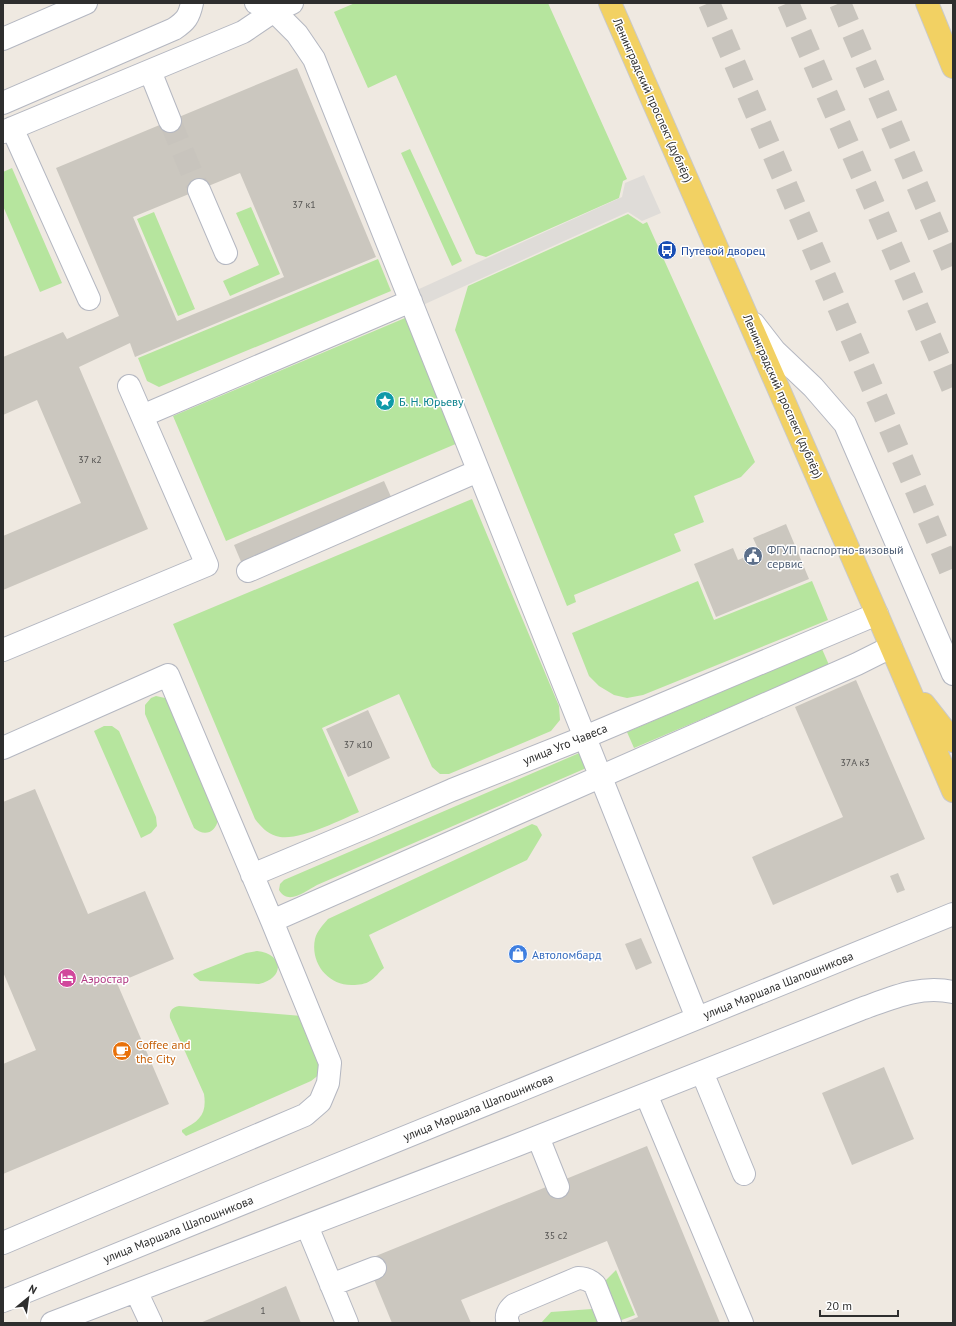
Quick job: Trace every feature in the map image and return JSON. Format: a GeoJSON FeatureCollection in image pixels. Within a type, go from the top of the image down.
{"type":"FeatureCollection","features":[{"type":"Feature","properties":{"kind":"main road","name":"Ленинградский проспект (дублёр)"},"geometry":{"type":"LineString","coordinates":[[610,3],[953,791]]}},
{"type":"Feature","properties":{"kind":"main road"},"geometry":{"type":"LineString","coordinates":[[927,3],[953,67]]}},
{"type":"Feature","properties":{"kind":"main road"},"geometry":{"type":"LineString","coordinates":[[906,682],[953,741]]}},
{"type":"Feature","properties":{"kind":"street"},"geometry":{"type":"LineString","coordinates":[[3,39],[86,3]]}},
{"type":"Feature","properties":{"kind":"street"},"geometry":{"type":"LineString","coordinates":[[3,103],[174,29],[184,23],[190,13],[192,3]]}},
{"type":"Feature","properties":{"kind":"street"},"geometry":{"type":"LineString","coordinates":[[89,299],[8,130],[243,32],[274,6],[298,34],[314,59],[601,776],[696,1018]]}},
{"type":"Feature","properties":{"kind":"street"},"geometry":{"type":"LineString","coordinates":[[150,71],[170,121]]}},
{"type":"Feature","properties":{"kind":"street"},"geometry":{"type":"LineString","coordinates":[[199,190],[226,254]]}},
{"type":"Feature","properties":{"kind":"street"},"geometry":{"type":"LineString","coordinates":[[142,416],[411,301]]}},
{"type":"Feature","properties":{"kind":"street"},"geometry":{"type":"LineString","coordinates":[[746,313],[775,351],[814,387],[845,424],[953,674]]}},
{"type":"Feature","properties":{"kind":"street"},"geometry":{"type":"LineString","coordinates":[[3,650],[207,565],[129,386]]}},
{"type":"Feature","properties":{"kind":"street"},"geometry":{"type":"LineString","coordinates":[[248,571],[478,471]]}},
{"type":"Feature","properties":{"kind":"street","name":"улица Уго Чавеса"},"geometry":{"type":"LineString","coordinates":[[252,875],[452,790],[585,737],[877,614]]}},
{"type":"Feature","properties":{"kind":"street"},"geometry":{"type":"LineString","coordinates":[[272,921],[857,664],[891,647]]}},
{"type":"Feature","properties":{"kind":"street"},"geometry":{"type":"LineString","coordinates":[[3,748],[168,676],[272,921],[330,1063],[328,1083],[320,1102],[304,1115],[3,1243]]}},
{"type":"Feature","properties":{"kind":"street","name":"улица Маршала Шапошникова"},"geometry":{"type":"LineString","coordinates":[[3,1301],[953,914]]}},
{"type":"Feature","properties":{"kind":"street"},"geometry":{"type":"LineString","coordinates":[[52,1323],[538,1137],[861,1009],[904,994],[923,990],[943,990],[953,992]]}},
{"type":"Feature","properties":{"kind":"street"},"geometry":{"type":"LineString","coordinates":[[702,1072],[744,1174]]}},
{"type":"Feature","properties":{"kind":"street"},"geometry":{"type":"LineString","coordinates":[[646,1094],[742,1323]]}},
{"type":"Feature","properties":{"kind":"street"},"geometry":{"type":"LineString","coordinates":[[538,1137],[558,1187]]}},
{"type":"Feature","properties":{"kind":"street"},"geometry":{"type":"LineString","coordinates":[[307,1226],[346,1323]]}},
{"type":"Feature","properties":{"kind":"street"},"geometry":{"type":"LineString","coordinates":[[331,1285],[375,1268]]}},
{"type":"Feature","properties":{"kind":"street"},"geometry":{"type":"LineString","coordinates":[[508,1323],[507,1315],[514,1305],[578,1278],[583,1278],[591,1281],[595,1285],[610,1323]]}},
{"type":"Feature","properties":{"kind":"street"},"geometry":{"type":"LineString","coordinates":[[136,1291],[150,1323]]}},
{"type":"Feature","properties":{"kind":"green space"},"geometry":{"type":"Polygon","coordinates":[[[355,3],[548,3],[627,179],[623,181],[619,198],[486,257],[476,254],[396,75],[368,88],[334,12],[355,3]]]}},
{"type":"Feature","properties":{"kind":"green space"},"geometry":{"type":"Polygon","coordinates":[[[410,149],[462,261],[452,266],[401,153],[410,149]]]}},
{"type":"Feature","properties":{"kind":"green space"},"geometry":{"type":"Polygon","coordinates":[[[12,168],[62,283],[40,292],[3,206],[3,172],[12,168]]]}},
{"type":"Feature","properties":{"kind":"green space"},"geometry":{"type":"Polygon","coordinates":[[[251,207],[280,274],[230,296],[223,281],[259,265],[236,213],[251,207]]]}},
{"type":"Feature","properties":{"kind":"green space"},"geometry":{"type":"Polygon","coordinates":[[[154,212],[195,309],[178,316],[137,219],[154,212]]]}},
{"type":"Feature","properties":{"kind":"green space"},"geometry":{"type":"Polygon","coordinates":[[[628,214],[643,224],[647,222],[755,462],[741,477],[694,496],[704,522],[674,534],[681,551],[574,595],[576,602],[567,606],[455,330],[468,286],[628,214]]]}},
{"type":"Feature","properties":{"kind":"green space"},"geometry":{"type":"Polygon","coordinates":[[[378,259],[391,291],[159,387],[147,381],[138,358],[378,259]]]}},
{"type":"Feature","properties":{"kind":"green space"},"geometry":{"type":"Polygon","coordinates":[[[405,318],[458,443],[226,541],[173,416],[405,318]]]}},
{"type":"Feature","properties":{"kind":"green space"},"geometry":{"type":"Polygon","coordinates":[[[472,499],[559,706],[560,720],[551,731],[449,774],[440,774],[432,767],[399,694],[322,728],[359,812],[306,834],[285,837],[276,836],[270,833],[255,819],[173,624],[472,499]]]}},
{"type":"Feature","properties":{"kind":"green space"},"geometry":{"type":"Polygon","coordinates":[[[698,581],[714,620],[812,581],[828,620],[643,695],[627,698],[614,695],[599,686],[589,676],[572,633],[698,581]]]}},
{"type":"Feature","properties":{"kind":"green space"},"geometry":{"type":"Polygon","coordinates":[[[822,649],[829,665],[634,748],[627,732],[822,649]]]}},
{"type":"Feature","properties":{"kind":"green space"},"geometry":{"type":"Polygon","coordinates":[[[156,696],[165,698],[168,701],[218,819],[215,828],[209,832],[205,833],[194,828],[145,714],[145,705],[151,698],[156,696]]]}},
{"type":"Feature","properties":{"kind":"green space"},"geometry":{"type":"Polygon","coordinates":[[[104,726],[112,726],[119,731],[156,817],[157,826],[151,833],[141,838],[94,731],[104,726]]]}},
{"type":"Feature","properties":{"kind":"green space"},"geometry":{"type":"Polygon","coordinates":[[[584,751],[591,766],[317,885],[297,896],[287,897],[279,890],[280,884],[284,880],[584,751]]]}},
{"type":"Feature","properties":{"kind":"green space"},"geometry":{"type":"Polygon","coordinates":[[[532,824],[537,826],[542,835],[527,860],[369,935],[384,968],[372,980],[360,985],[336,982],[323,971],[318,964],[314,948],[315,939],[328,919],[532,824]]]}},
{"type":"Feature","properties":{"kind":"green space"},"geometry":{"type":"Polygon","coordinates":[[[257,951],[266,953],[272,957],[278,966],[277,972],[273,977],[259,984],[200,981],[193,974],[246,953],[257,951]]]}},
{"type":"Feature","properties":{"kind":"green space"},"geometry":{"type":"Polygon","coordinates":[[[179,1006],[302,1016],[321,1058],[320,1074],[311,1081],[186,1136],[182,1130],[198,1120],[203,1112],[205,1101],[204,1094],[170,1018],[170,1014],[174,1007],[179,1006]]]}},
{"type":"Feature","properties":{"kind":"green space"},"geometry":{"type":"Polygon","coordinates":[[[616,1270],[635,1315],[619,1321],[604,1282],[616,1270]]]}},
{"type":"Feature","properties":{"kind":"green space"},"geometry":{"type":"Polygon","coordinates":[[[592,1309],[598,1323],[541,1323],[551,1312],[592,1309]]]}},
{"type":"Feature","properties":{"kind":"shaded area"},"geometry":{"type":"Polygon","coordinates":[[[644,175],[661,213],[642,221],[628,212],[414,309],[408,294],[622,197],[625,183],[644,175]]]}},
{"type":"Feature","properties":{"kind":"building"},"geometry":{"type":"Polygon","coordinates":[[[297,68],[376,257],[135,357],[130,343],[79,367],[148,529],[3,590],[3,536],[81,503],[37,400],[3,415],[3,357],[63,332],[67,339],[119,316],[56,168],[297,68]],[[240,173],[133,217],[177,321],[284,277],[240,173]]]}},
{"type":"Feature","properties":{"kind":"building"},"geometry":{"type":"Polygon","coordinates":[[[384,481],[392,499],[242,564],[234,545],[384,481]]]}},
{"type":"Feature","properties":{"kind":"building"},"geometry":{"type":"Polygon","coordinates":[[[786,524],[809,579],[716,617],[694,564],[733,548],[738,560],[759,551],[753,538],[786,524]]]}},
{"type":"Feature","properties":{"kind":"building"},"geometry":{"type":"Polygon","coordinates":[[[856,680],[925,839],[773,905],[752,857],[843,817],[795,707],[856,680]]]}},
{"type":"Feature","properties":{"kind":"building"},"geometry":{"type":"Polygon","coordinates":[[[368,710],[390,758],[348,777],[326,729],[368,710]]]}},
{"type":"Feature","properties":{"kind":"building","name":"Аэростар"},"geometry":{"type":"Polygon","coordinates":[[[35,789],[88,914],[145,891],[174,959],[117,983],[169,1104],[3,1174],[3,1064],[36,1050],[3,972],[3,802],[35,789]]]}},
{"type":"Feature","properties":{"kind":"building"},"geometry":{"type":"Polygon","coordinates":[[[898,873],[905,890],[897,893],[890,876],[898,873]]]}},
{"type":"Feature","properties":{"kind":"building"},"geometry":{"type":"Polygon","coordinates":[[[641,938],[652,963],[636,970],[625,944],[641,938]]]}},
{"type":"Feature","properties":{"kind":"building"},"geometry":{"type":"Polygon","coordinates":[[[884,1067],[914,1139],[852,1165],[822,1093],[884,1067]]]}},
{"type":"Feature","properties":{"kind":"building"},"geometry":{"type":"Polygon","coordinates":[[[647,1146],[720,1323],[623,1323],[638,1317],[607,1241],[461,1300],[471,1323],[392,1323],[366,1260],[647,1146]]]}},
{"type":"Feature","properties":{"kind":"building"},"geometry":{"type":"Polygon","coordinates":[[[286,1286],[301,1323],[200,1323],[261,1297],[286,1286]]]}},
{"type":"Feature","properties":{"kind":"tunnel"},"geometry":{"type":"LineString","coordinates":[[709,3],[953,578]]}},
{"type":"Feature","properties":{"kind":"tunnel"},"geometry":{"type":"LineString","coordinates":[[788,3],[953,390]]}},
{"type":"Feature","properties":{"kind":"tunnel"},"geometry":{"type":"LineString","coordinates":[[840,3],[953,270]]}},
{"type":"Feature","properties":{"kind":"tunnel"},"geometry":{"type":"LineString","coordinates":[[170,121],[199,190]]}},
{"type":"Feature","properties":{"kind":"place","name":"Путевой дворец"},"geometry":{"type":"Point","coordinates":[667,250]}},
{"type":"Feature","properties":{"kind":"place","name":"Б. Н. Юрьеву"},"geometry":{"type":"Point","coordinates":[385,401]}},
{"type":"Feature","properties":{"kind":"place","name":"ФГУП паспортно-визовый сервис"},"geometry":{"type":"Point","coordinates":[753,556]}},
{"type":"Feature","properties":{"kind":"place","name":"Автоломбард"},"geometry":{"type":"Point","coordinates":[518,954]}},
{"type":"Feature","properties":{"kind":"place","name":"Аэростар"},"geometry":{"type":"Point","coordinates":[67,978]}},
{"type":"Feature","properties":{"kind":"place","name":"Coffee and the City"},"geometry":{"type":"Point","coordinates":[122,1051]}}]}
